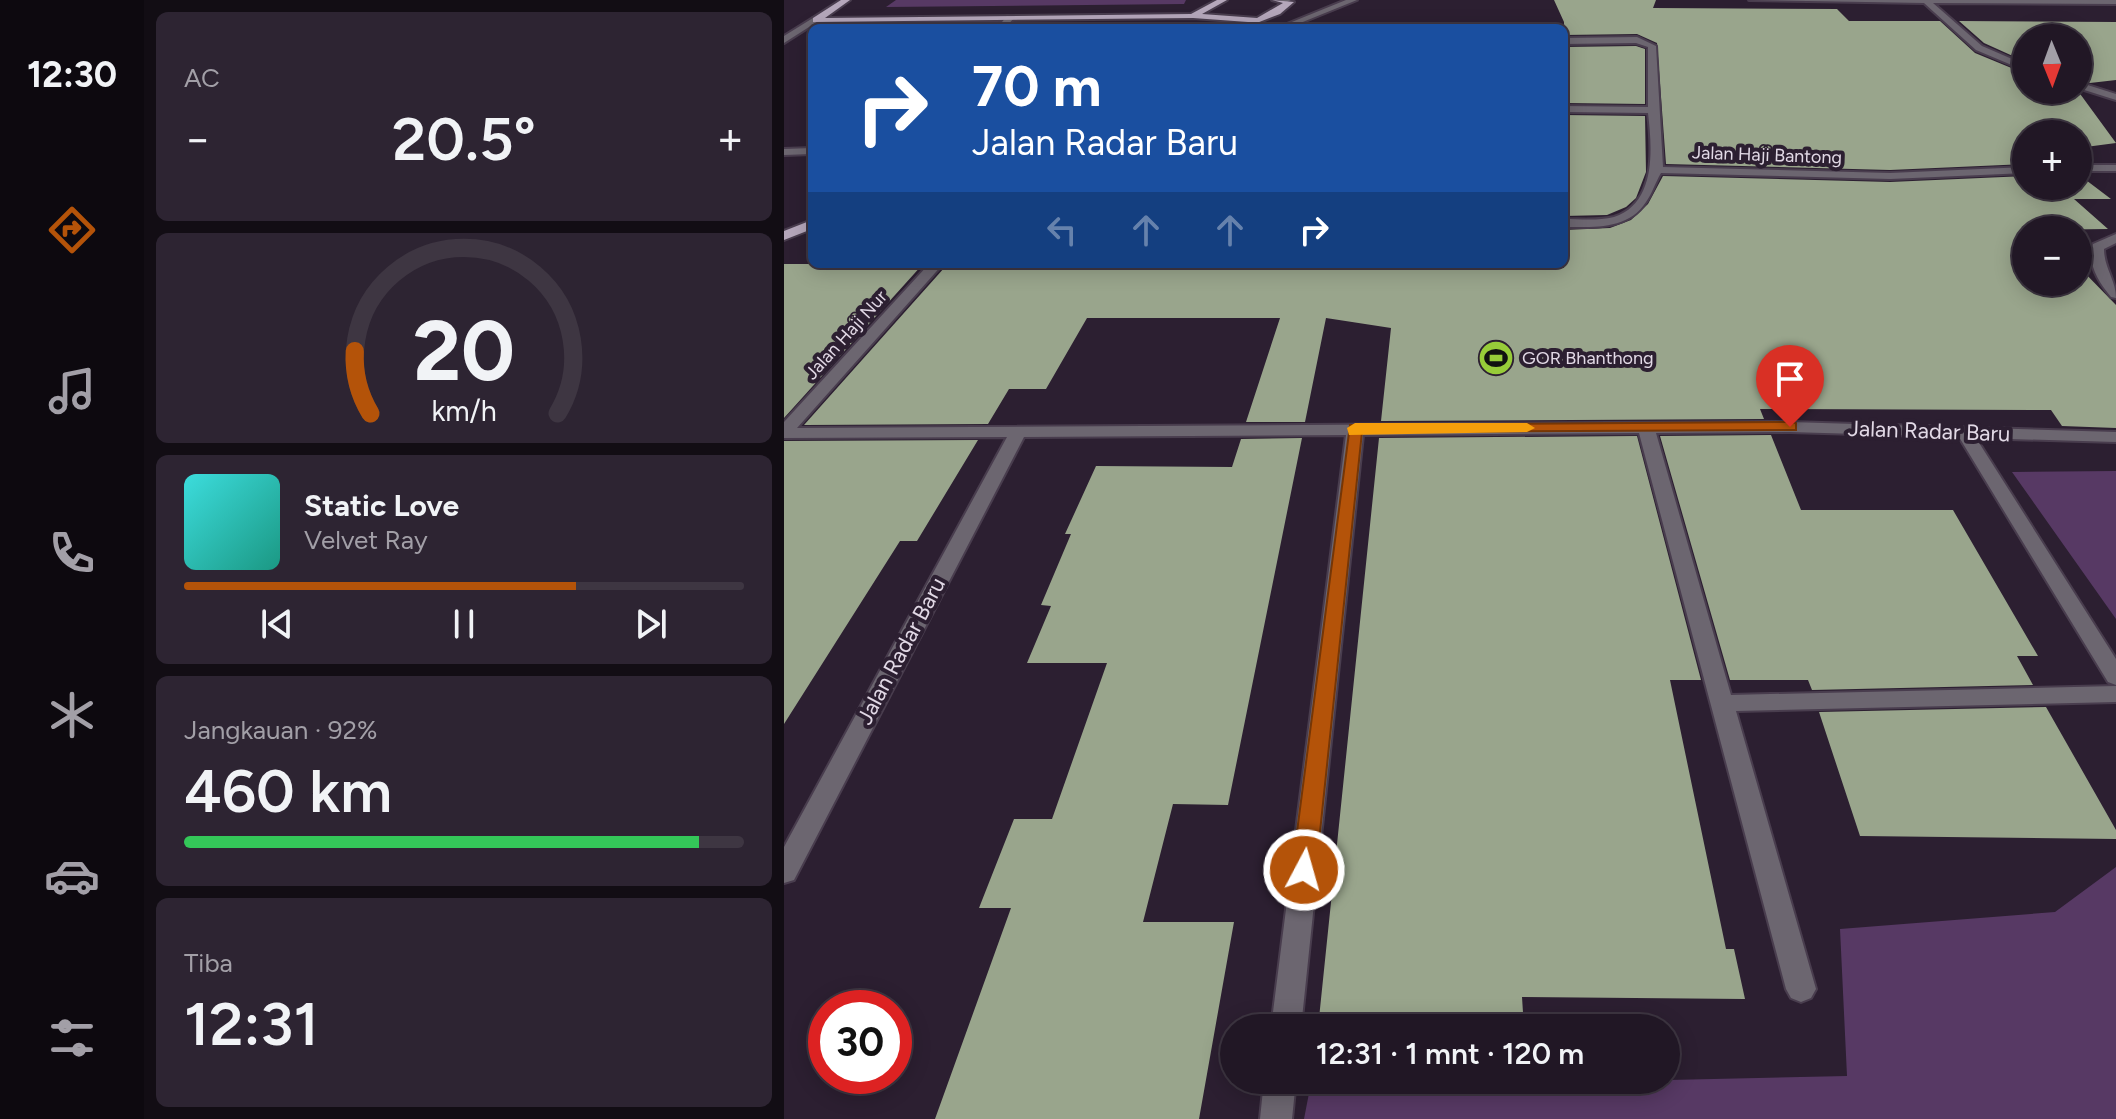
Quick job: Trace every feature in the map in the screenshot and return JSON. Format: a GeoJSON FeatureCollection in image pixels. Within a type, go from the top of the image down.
{"type":"FeatureCollection","features":[{"type":"Feature","properties":{"kind":"main road"},"geometry":{"type":"LineString","coordinates":[[816,20],[846,0]]}},
{"type":"Feature","properties":{"kind":"main road"},"geometry":{"type":"LineString","coordinates":[[1193,16],[1223,0]]}},
{"type":"Feature","properties":{"kind":"main road"},"geometry":{"type":"LineString","coordinates":[[1248,24],[1282,10],[1290,2],[1282,0]]}},
{"type":"Feature","properties":{"kind":"main road"},"geometry":{"type":"LineString","coordinates":[[816,20],[1193,16],[1259,20]]}},
{"type":"Feature","properties":{"kind":"main road"},"geometry":{"type":"LineString","coordinates":[[784,236],[808,226]]}},
{"type":"Feature","properties":{"kind":"street"},"geometry":{"type":"LineString","coordinates":[[1291,24],[1353,0]]}},
{"type":"Feature","properties":{"kind":"street"},"geometry":{"type":"LineString","coordinates":[[1753,0],[2116,2]]}},
{"type":"Feature","properties":{"kind":"street"},"geometry":{"type":"LineString","coordinates":[[1928,3],[1979,48],[2012,62]]}},
{"type":"Feature","properties":{"kind":"street"},"geometry":{"type":"LineString","coordinates":[[1005,24],[1010,18]]}},
{"type":"Feature","properties":{"kind":"street"},"geometry":{"type":"LineString","coordinates":[[800,20],[816,20]]}},
{"type":"Feature","properties":{"kind":"street"},"geometry":{"type":"LineString","coordinates":[[810,24],[816,20]]}},
{"type":"Feature","properties":{"kind":"street"},"geometry":{"type":"LineString","coordinates":[[784,40],[808,25]]}},
{"type":"Feature","properties":{"kind":"street"},"geometry":{"type":"LineString","coordinates":[[1568,41],[1637,40],[1651,44],[1656,82],[1653,110],[1657,170],[1645,201],[1631,215],[1595,223],[1568,223]]}},
{"type":"Feature","properties":{"kind":"street"},"geometry":{"type":"LineString","coordinates":[[2092,89],[2116,97]]}},
{"type":"Feature","properties":{"kind":"street"},"geometry":{"type":"LineString","coordinates":[[1568,109],[1653,110]]}},
{"type":"Feature","properties":{"kind":"street"},"geometry":{"type":"LineString","coordinates":[[784,152],[808,151]]}},
{"type":"Feature","properties":{"kind":"street"},"geometry":{"type":"LineString","coordinates":[[2092,168],[2116,168]]}},
{"type":"Feature","properties":{"kind":"street","name":"Jalan Haji Bantong"},"geometry":{"type":"LineString","coordinates":[[1657,170],[1875,176],[2012,171]]}},
{"type":"Feature","properties":{"kind":"street"},"geometry":{"type":"LineString","coordinates":[[2116,238],[2098,247],[2096,260],[2104,281],[2116,294]]}},
{"type":"Feature","properties":{"kind":"street","name":"Jalan Haji Nur"},"geometry":{"type":"LineString","coordinates":[[784,433],[932,268]]}},
{"type":"Feature","properties":{"kind":"street","name":"Jalan Radar Baru"},"geometry":{"type":"LineString","coordinates":[[784,433],[1790,427],[2116,437]]}},
{"type":"Feature","properties":{"kind":"street"},"geometry":{"type":"LineString","coordinates":[[1288,1014],[1355,428]]}},
{"type":"Feature","properties":{"kind":"street"},"geometry":{"type":"LineString","coordinates":[[1646,428],[1801,989]]}},
{"type":"Feature","properties":{"kind":"street","name":"Jalan Radar Baru"},"geometry":{"type":"LineString","coordinates":[[784,872],[1019,430]]}},
{"type":"Feature","properties":{"kind":"street"},"geometry":{"type":"LineString","coordinates":[[1965,433],[1980,462],[2116,677]]}},
{"type":"Feature","properties":{"kind":"street"},"geometry":{"type":"LineString","coordinates":[[1721,703],[2116,694]]}},
{"type":"Feature","properties":{"kind":"street"},"geometry":{"type":"LineString","coordinates":[[1276,1119],[1279,1094]]}},
{"type":"Feature","properties":{"kind":"shaded area"},"geometry":{"type":"Polygon","coordinates":[[[896,0],[1186,0],[1184,4],[886,7],[896,0]]]}},
{"type":"Feature","properties":{"kind":"shaded area"},"geometry":{"type":"Polygon","coordinates":[[[2116,471],[2116,619],[2012,472],[2116,471]]]}},
{"type":"Feature","properties":{"kind":"shaded area"},"geometry":{"type":"Polygon","coordinates":[[[2116,867],[2116,1119],[1304,1119],[1309,1094],[1680,1094],[1680,1080],[1847,1076],[1840,929],[2055,912],[2116,867]]]}},
{"type":"Feature","properties":{"kind":"building"},"geometry":{"type":"Polygon","coordinates":[[[1554,0],[1656,0],[1653,8],[1837,9],[1849,21],[1940,21],[1975,53],[2012,68],[2012,104],[2088,104],[2116,143],[2092,146],[2092,120],[2012,120],[2012,165],[1890,170],[1666,164],[1657,43],[1637,34],[1568,35],[1568,24],[1564,24],[1554,0]]]}},
{"type":"Feature","properties":{"kind":"building"},"geometry":{"type":"Polygon","coordinates":[[[1959,21],[2116,22],[2116,80],[2092,83],[2092,24],[2012,24],[2012,56],[1984,43],[1959,21]]]}},
{"type":"Feature","properties":{"kind":"building"},"geometry":{"type":"Polygon","coordinates":[[[1636,46],[1645,49],[1645,104],[1568,103],[1568,47],[1636,46]]]}},
{"type":"Feature","properties":{"kind":"building"},"geometry":{"type":"Polygon","coordinates":[[[1568,115],[1645,116],[1646,172],[1636,198],[1626,207],[1607,215],[1568,216],[1568,115]]]}},
{"type":"Feature","properties":{"kind":"building"},"geometry":{"type":"Polygon","coordinates":[[[1663,176],[1890,182],[2012,177],[2012,200],[2075,200],[2108,229],[2092,229],[2092,216],[2012,216],[2012,296],[2092,296],[2092,280],[2116,305],[2116,428],[2062,426],[2051,410],[1760,409],[1764,419],[1381,421],[1391,328],[1326,318],[1305,422],[1246,422],[1280,318],[1087,318],[1046,389],[1009,389],[988,424],[804,425],[944,268],[1568,268],[1568,230],[1610,228],[1631,220],[1648,204],[1663,176]]]}},
{"type":"Feature","properties":{"kind":"building"},"geometry":{"type":"Polygon","coordinates":[[[2092,185],[2111,199],[2092,199],[2092,185]]]}},
{"type":"Feature","properties":{"kind":"building"},"geometry":{"type":"Polygon","coordinates":[[[784,264],[808,264],[808,268],[919,268],[784,418],[784,264]]]}},
{"type":"Feature","properties":{"kind":"building"},"geometry":{"type":"Polygon","coordinates":[[[1771,435],[1801,510],[1953,510],[2038,656],[2017,656],[2033,685],[1812,690],[1808,680],[1730,680],[1660,436],[1771,435]]]}},
{"type":"Feature","properties":{"kind":"building"},"geometry":{"type":"Polygon","coordinates":[[[1637,436],[1701,680],[1670,680],[1726,949],[1734,949],[1745,999],[1522,997],[1523,1014],[1319,1014],[1379,438],[1637,436]]]}},
{"type":"Feature","properties":{"kind":"building"},"geometry":{"type":"Polygon","coordinates":[[[1302,438],[1228,805],[1173,804],[1143,922],[1234,922],[1199,1119],[935,1119],[1011,908],[979,908],[1014,819],[1052,819],[1107,663],[1027,663],[1051,606],[1041,605],[1071,534],[1065,534],[1096,466],[1232,467],[1241,439],[1302,438]]]}},
{"type":"Feature","properties":{"kind":"building"},"geometry":{"type":"Polygon","coordinates":[[[978,440],[917,541],[900,541],[784,724],[784,441],[978,440]]]}},
{"type":"Feature","properties":{"kind":"building"},"geometry":{"type":"Polygon","coordinates":[[[2046,707],[2116,830],[2116,839],[1860,836],[1819,712],[2046,707]]]}},
{"type":"Feature","properties":{"kind":"slow traffic"},"geometry":{"type":"LineString","coordinates":[[1355,432],[1355,428],[1527,428]]}},
{"type":"Feature","properties":{"kind":"place","name":"GOR Bhanthong"},"geometry":{"type":"Point","coordinates":[1496,358]}},
{"type":"Feature","properties":{"kind":"route"},"geometry":{"type":"LineString","coordinates":[[1304,870],[1355,428],[1790,427]]}}]}
